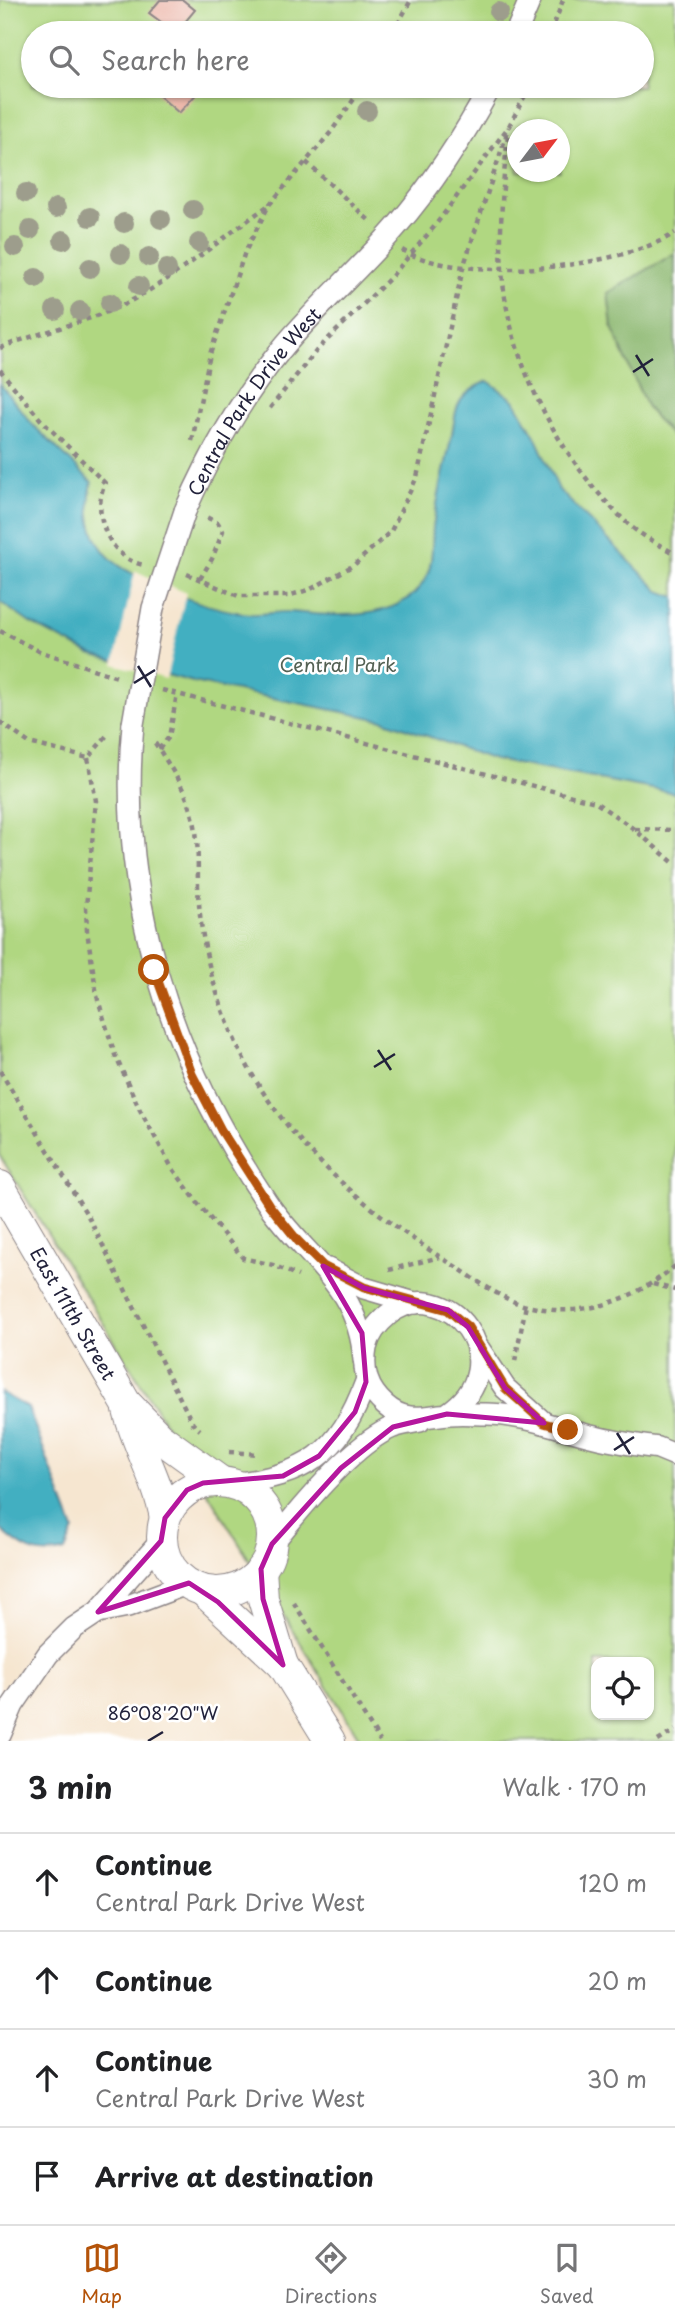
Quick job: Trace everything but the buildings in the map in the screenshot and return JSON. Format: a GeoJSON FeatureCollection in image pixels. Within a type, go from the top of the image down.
{"type":"FeatureCollection","features":[{"type":"Feature","properties":{"kind":"main road","name":"East 111th Street"},"geometry":{"type":"LineString","coordinates":[[0,1186],[126,1403],[159,1437],[226,1483]]}},
{"type":"Feature","properties":{"kind":"main road","name":"East 111th Street"},"geometry":{"type":"LineString","coordinates":[[126,1403],[134,1433],[160,1491],[164,1528]]}},
{"type":"Feature","properties":{"kind":"main road"},"geometry":{"type":"LineString","coordinates":[[283,1665],[172,1569],[164,1528],[174,1502],[187,1490],[203,1483],[226,1483],[253,1495],[264,1508],[271,1526],[262,1599],[283,1665],[330,1741]]}},
{"type":"Feature","properties":{"kind":"main road"},"geometry":{"type":"LineString","coordinates":[[196,1587],[221,1592],[239,1587],[266,1557]]}},
{"type":"Feature","properties":{"kind":"street"},"geometry":{"type":"LineString","coordinates":[[521,21],[530,0]]}},
{"type":"Feature","properties":{"kind":"street","name":"Central Park Drive West"},"geometry":{"type":"LineString","coordinates":[[364,1360],[360,1326],[323,1266],[269,1205],[228,1141],[192,1074],[163,998],[144,925],[134,864],[130,772],[123,723],[153,608],[197,514],[229,425],[278,354],[386,237],[446,161],[484,98]]}},
{"type":"Feature","properties":{"kind":"street","name":"Central Park Drive West"},"geometry":{"type":"LineString","coordinates":[[323,1266],[364,1287],[417,1303]]}},
{"type":"Feature","properties":{"kind":"street"},"geometry":{"type":"LineString","coordinates":[[226,1483],[283,1476],[319,1456],[334,1441],[355,1412],[366,1382],[364,1360],[370,1335],[380,1322],[398,1308],[417,1303],[448,1310],[468,1327],[505,1388],[544,1423]]}},
{"type":"Feature","properties":{"kind":"street"},"geometry":{"type":"LineString","coordinates":[[447,1414],[464,1401],[475,1384],[479,1362],[477,1344]]}},
{"type":"Feature","properties":{"kind":"street"},"geometry":{"type":"LineString","coordinates":[[366,1382],[388,1408],[405,1417],[424,1420]]}},
{"type":"Feature","properties":{"kind":"street"},"geometry":{"type":"LineString","coordinates":[[266,1557],[310,1497],[351,1458],[393,1427],[447,1414],[491,1414],[544,1423],[597,1438],[669,1449]]}},
{"type":"Feature","properties":{"kind":"street"},"geometry":{"type":"LineString","coordinates":[[0,1735],[13,1705],[48,1654],[74,1628],[98,1612],[164,1528]]}},
{"type":"Feature","properties":{"kind":"street"},"geometry":{"type":"LineString","coordinates":[[98,1612],[196,1587]]}},
{"type":"Feature","properties":{"kind":"path"},"geometry":{"type":"LineString","coordinates":[[400,21],[411,0]]}},
{"type":"Feature","properties":{"kind":"path"},"geometry":{"type":"LineString","coordinates":[[555,21],[563,0]]}},
{"type":"Feature","properties":{"kind":"path"},"geometry":{"type":"LineString","coordinates":[[190,451],[219,324],[245,252],[270,205],[340,121],[355,98]]}},
{"type":"Feature","properties":{"kind":"path"},"geometry":{"type":"LineString","coordinates":[[513,119],[524,98]]}},
{"type":"Feature","properties":{"kind":"path"},"geometry":{"type":"LineString","coordinates":[[264,416],[317,350],[411,256],[507,129]]}},
{"type":"Feature","properties":{"kind":"path"},"geometry":{"type":"LineString","coordinates":[[194,575],[225,593],[238,596],[288,596],[311,589],[354,565],[391,531],[406,504],[419,467],[463,268],[507,132]]}},
{"type":"Feature","properties":{"kind":"path"},"geometry":{"type":"LineString","coordinates":[[507,147],[503,188],[502,271],[519,349],[544,409],[584,475],[627,523],[675,554]]}},
{"type":"Feature","properties":{"kind":"path"},"geometry":{"type":"LineString","coordinates":[[306,162],[386,237],[411,256],[463,268],[502,271],[624,254],[652,247],[675,233]]}},
{"type":"Feature","properties":{"kind":"path"},"geometry":{"type":"LineString","coordinates":[[0,348],[87,321],[126,303],[183,269],[270,205]]}},
{"type":"Feature","properties":{"kind":"path"},"geometry":{"type":"LineString","coordinates":[[0,370],[41,420],[105,483],[100,501],[102,525],[115,547],[136,564]]}},
{"type":"Feature","properties":{"kind":"path"},"geometry":{"type":"LineString","coordinates":[[197,514],[218,523],[222,531],[212,559],[200,579]]}},
{"type":"Feature","properties":{"kind":"path"},"geometry":{"type":"LineString","coordinates":[[0,631],[39,651],[97,671]]}},
{"type":"Feature","properties":{"kind":"path"},"geometry":{"type":"LineString","coordinates":[[159,749],[169,737],[177,694],[595,802],[634,829],[675,864]]}},
{"type":"Feature","properties":{"kind":"path"},"geometry":{"type":"LineString","coordinates":[[0,722],[29,743],[88,758]]}},
{"type":"Feature","properties":{"kind":"path"},"geometry":{"type":"LineString","coordinates":[[88,758],[123,723]]}},
{"type":"Feature","properties":{"kind":"path"},"geometry":{"type":"LineString","coordinates":[[152,738],[185,794],[193,817],[198,838],[199,902],[206,954],[220,1001],[240,1051],[267,1096],[314,1156],[370,1209],[440,1257],[526,1306],[559,1310],[596,1307],[653,1284],[675,1266]]}},
{"type":"Feature","properties":{"kind":"path"},"geometry":{"type":"LineString","coordinates":[[88,758],[96,801],[86,907],[87,931],[97,996],[115,1055],[140,1110],[171,1166],[243,1258],[273,1265],[308,1285]]}},
{"type":"Feature","properties":{"kind":"path"},"geometry":{"type":"LineString","coordinates":[[634,829],[675,830]]}},
{"type":"Feature","properties":{"kind":"path"},"geometry":{"type":"LineString","coordinates":[[0,1071],[89,1218],[193,1423],[204,1433]]}},
{"type":"Feature","properties":{"kind":"path"},"geometry":{"type":"LineString","coordinates":[[378,1273],[440,1257]]}},
{"type":"Feature","properties":{"kind":"path"},"geometry":{"type":"LineString","coordinates":[[653,1284],[675,1290]]}},
{"type":"Feature","properties":{"kind":"path"},"geometry":{"type":"LineString","coordinates":[[513,1368],[526,1306]]}},
{"type":"Feature","properties":{"kind":"path"},"geometry":{"type":"LineString","coordinates":[[222,1446],[230,1453],[261,1454]]}},
{"type":"Feature","properties":{"kind":"path"},"geometry":{"type":"LineString","coordinates":[[292,1600],[380,1741]]}},
{"type":"Feature","properties":{"kind":"path"},"geometry":{"type":"LineString","coordinates":[[658,1741],[675,1730]]}},
{"type":"Feature","properties":{"kind":"highlighted area"},"geometry":{"type":"Polygon","coordinates":[[[323,1266],[364,1288],[448,1310],[468,1327],[505,1388],[544,1423],[447,1414],[393,1427],[341,1468],[272,1544],[261,1569],[263,1599],[283,1665],[218,1602],[189,1583],[98,1612],[161,1541],[165,1518],[187,1490],[203,1483],[283,1476],[319,1456],[355,1412],[366,1382],[362,1333],[323,1266]]]}},
{"type":"Feature","properties":{"kind":"green space","name":"Central Park"},"geometry":{"type":"Polygon","coordinates":[[[0,0],[675,0],[675,1741],[361,1741],[0,1156],[0,0]]]}},
{"type":"Feature","properties":{"kind":"green space"},"geometry":{"type":"Polygon","coordinates":[[[675,253],[675,440],[647,408],[612,327],[608,293],[675,253]]]}},
{"type":"Feature","properties":{"kind":"water"},"geometry":{"type":"Polygon","coordinates":[[[488,381],[514,400],[535,436],[559,490],[659,591],[675,597],[675,793],[494,760],[383,720],[193,682],[90,654],[30,623],[0,602],[0,384],[33,425],[92,482],[90,509],[94,534],[108,556],[118,564],[173,593],[234,612],[350,615],[390,608],[406,600],[420,587],[429,570],[433,527],[458,406],[467,393],[488,381]]]}},
{"type":"Feature","properties":{"kind":"water"},"geometry":{"type":"Polygon","coordinates":[[[0,1392],[28,1408],[74,1530],[65,1551],[38,1553],[15,1542],[0,1529],[0,1392]]]}},
{"type":"Feature","properties":{"kind":"pier"},"geometry":{"type":"Polygon","coordinates":[[[135,571],[186,593],[166,679],[114,664],[135,571]]]}},
{"type":"Feature","properties":{"kind":"route"},"geometry":{"type":"LineString","coordinates":[[154,970],[192,1074],[221,1130],[269,1205],[298,1241],[323,1266],[364,1287],[448,1310],[468,1327],[505,1388],[544,1423],[568,1430]]}}]}
